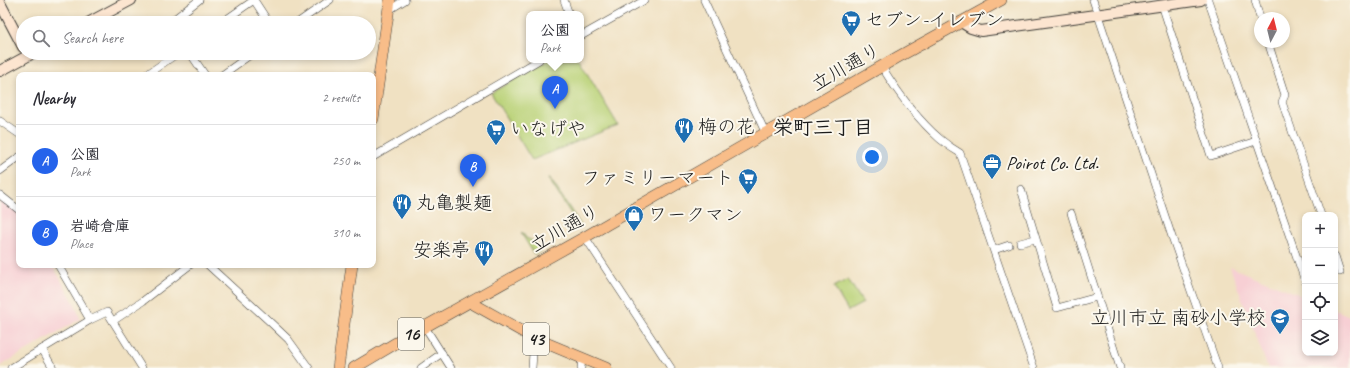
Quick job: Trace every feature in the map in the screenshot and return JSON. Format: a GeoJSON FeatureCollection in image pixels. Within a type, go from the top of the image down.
{"type":"FeatureCollection","features":[{"type":"Feature","properties":{"kind":"main road","name":"立川通り"},"geometry":{"type":"LineString","coordinates":[[354,368],[1001,0]]}},
{"type":"Feature","properties":{"kind":"main road"},"geometry":{"type":"LineString","coordinates":[[376,99],[390,5]]}},
{"type":"Feature","properties":{"kind":"main road"},"geometry":{"type":"LineString","coordinates":[[338,368],[352,268]]}},
{"type":"Feature","properties":{"kind":"main road","name":"43"},"geometry":{"type":"LineString","coordinates":[[470,302],[581,363],[606,368]]}},
{"type":"Feature","properties":{"kind":"street"},"geometry":{"type":"LineString","coordinates":[[101,16],[131,0]]}},
{"type":"Feature","properties":{"kind":"street"},"geometry":{"type":"LineString","coordinates":[[178,16],[199,0]]}},
{"type":"Feature","properties":{"kind":"street"},"geometry":{"type":"LineString","coordinates":[[231,16],[254,0],[264,16]]}},
{"type":"Feature","properties":{"kind":"street"},"geometry":{"type":"LineString","coordinates":[[307,16],[330,0]]}},
{"type":"Feature","properties":{"kind":"street"},"geometry":{"type":"LineString","coordinates":[[390,5],[405,0]]}},
{"type":"Feature","properties":{"kind":"street"},"geometry":{"type":"LineString","coordinates":[[564,0],[568,11]]}},
{"type":"Feature","properties":{"kind":"street"},"geometry":{"type":"LineString","coordinates":[[584,34],[645,0]]}},
{"type":"Feature","properties":{"kind":"street"},"geometry":{"type":"LineString","coordinates":[[704,0],[766,134]]}},
{"type":"Feature","properties":{"kind":"street"},"geometry":{"type":"LineString","coordinates":[[1093,0],[1171,234],[1218,368]]}},
{"type":"Feature","properties":{"kind":"street"},"geometry":{"type":"LineString","coordinates":[[961,22],[971,28],[981,31],[1201,0]]}},
{"type":"Feature","properties":{"kind":"street"},"geometry":{"type":"LineString","coordinates":[[1208,0],[1302,272]]}},
{"type":"Feature","properties":{"kind":"street"},"geometry":{"type":"LineString","coordinates":[[1255,0],[1258,12]]}},
{"type":"Feature","properties":{"kind":"street"},"geometry":{"type":"LineString","coordinates":[[0,3],[16,32]]}},
{"type":"Feature","properties":{"kind":"street"},"geometry":{"type":"LineString","coordinates":[[1162,5],[1211,156],[1256,141]]}},
{"type":"Feature","properties":{"kind":"street"},"geometry":{"type":"LineString","coordinates":[[1270,48],[1285,95],[1282,102],[1320,212]]}},
{"type":"Feature","properties":{"kind":"street"},"geometry":{"type":"LineString","coordinates":[[0,71],[16,60]]}},
{"type":"Feature","properties":{"kind":"street"},"geometry":{"type":"LineString","coordinates":[[149,72],[163,60]]}},
{"type":"Feature","properties":{"kind":"street"},"geometry":{"type":"LineString","coordinates":[[195,60],[203,72]]}},
{"type":"Feature","properties":{"kind":"street"},"geometry":{"type":"LineString","coordinates":[[226,72],[243,60]]}},
{"type":"Feature","properties":{"kind":"street"},"geometry":{"type":"LineString","coordinates":[[376,155],[535,63]]}},
{"type":"Feature","properties":{"kind":"street"},"geometry":{"type":"LineString","coordinates":[[882,67],[894,86],[916,114],[940,139],[960,153],[1034,368]]}},
{"type":"Feature","properties":{"kind":"street"},"geometry":{"type":"LineString","coordinates":[[0,121],[16,132]]}},
{"type":"Feature","properties":{"kind":"street"},"geometry":{"type":"LineString","coordinates":[[0,171],[16,159]]}},
{"type":"Feature","properties":{"kind":"street"},"geometry":{"type":"LineString","coordinates":[[1021,189],[1057,308],[1097,297]]}},
{"type":"Feature","properties":{"kind":"street"},"geometry":{"type":"LineString","coordinates":[[0,195],[16,208]]}},
{"type":"Feature","properties":{"kind":"street"},"geometry":{"type":"LineString","coordinates":[[1071,213],[1120,368]]}},
{"type":"Feature","properties":{"kind":"street"},"geometry":{"type":"LineString","coordinates":[[585,237],[670,368]]}},
{"type":"Feature","properties":{"kind":"street"},"geometry":{"type":"LineString","coordinates":[[1020,243],[1035,239]]}},
{"type":"Feature","properties":{"kind":"street"},"geometry":{"type":"LineString","coordinates":[[994,250],[1009,245]]}},
{"type":"Feature","properties":{"kind":"street"},"geometry":{"type":"LineString","coordinates":[[1338,266],[1340,272]]}},
{"type":"Feature","properties":{"kind":"street"},"geometry":{"type":"LineString","coordinates":[[60,268],[90,320]]}},
{"type":"Feature","properties":{"kind":"street"},"geometry":{"type":"LineString","coordinates":[[113,321],[143,301],[186,268]]}},
{"type":"Feature","properties":{"kind":"street"},"geometry":{"type":"LineString","coordinates":[[211,268],[288,339],[309,368]]}},
{"type":"Feature","properties":{"kind":"street"},"geometry":{"type":"LineString","coordinates":[[11,368],[90,320],[107,312],[142,368]]}},
{"type":"Feature","properties":{"kind":"street"},"geometry":{"type":"LineString","coordinates":[[425,327],[451,368]]}},
{"type":"Feature","properties":{"kind":"street"},"geometry":{"type":"LineString","coordinates":[[532,368],[534,338]]}},
{"type":"Feature","properties":{"kind":"street"},"geometry":{"type":"LineString","coordinates":[[42,349],[53,368]]}},
{"type":"Feature","properties":{"kind":"street"},"geometry":{"type":"LineString","coordinates":[[421,368],[442,353]]}},
{"type":"Feature","properties":{"kind":"shaded area"},"geometry":{"type":"Polygon","coordinates":[[[0,200],[16,209],[16,268],[54,268],[75,304],[80,319],[0,366],[0,200]]]}},
{"type":"Feature","properties":{"kind":"shaded area","name":"立川市立 南砂小学校"},"geometry":{"type":"Polygon","coordinates":[[[1230,267],[1302,296],[1302,356],[1338,356],[1338,311],[1350,316],[1350,368],[1268,368],[1230,267]]]}},
{"type":"Feature","properties":{"kind":"green space"},"geometry":{"type":"Polygon","coordinates":[[[544,63],[581,63],[618,125],[532,160],[491,93],[544,63]]]}},
{"type":"Feature","properties":{"kind":"green space"},"geometry":{"type":"Polygon","coordinates":[[[549,177],[582,227],[574,231],[567,220],[573,217],[548,178],[549,177]]]}},
{"type":"Feature","properties":{"kind":"green space"},"geometry":{"type":"Polygon","coordinates":[[[522,232],[526,238],[535,242],[540,251],[534,254],[521,233],[522,232]]]}},
{"type":"Feature","properties":{"kind":"green space"},"geometry":{"type":"Polygon","coordinates":[[[848,279],[863,303],[848,311],[834,287],[848,279]]]}},
{"type":"Feature","properties":{"kind":"place","name":"セブン-イレブン"},"geometry":{"type":"Point","coordinates":[851,37]}},
{"type":"Feature","properties":{"kind":"place","name":"公園"},"geometry":{"type":"Point","coordinates":[555,109]}},
{"type":"Feature","properties":{"kind":"place","name":"梅の花"},"geometry":{"type":"Point","coordinates":[684,144]}},
{"type":"Feature","properties":{"kind":"place","name":"いなげや"},"geometry":{"type":"Point","coordinates":[496,146]}},
{"type":"Feature","properties":{"kind":"place","name":"Poirot Co. Ltd."},"geometry":{"type":"Point","coordinates":[992,180]}},
{"type":"Feature","properties":{"kind":"place","name":"岩崎倉庫"},"geometry":{"type":"Point","coordinates":[473,187]}},
{"type":"Feature","properties":{"kind":"place","name":"ファミリーマート"},"geometry":{"type":"Point","coordinates":[748,195]}},
{"type":"Feature","properties":{"kind":"place","name":"丸亀製麺"},"geometry":{"type":"Point","coordinates":[402,220]}},
{"type":"Feature","properties":{"kind":"place","name":"ワークマン"},"geometry":{"type":"Point","coordinates":[634,232]}},
{"type":"Feature","properties":{"kind":"place","name":"安楽亭"},"geometry":{"type":"Point","coordinates":[484,267]}},
{"type":"Feature","properties":{"kind":"place","name":"立川市立 南砂小学校"},"geometry":{"type":"Point","coordinates":[1280,335]}},
{"type":"Feature","properties":{"kind":"district","name":"栄町三丁目"},"geometry":{"type":"Point","coordinates":[823,127]}}]}
